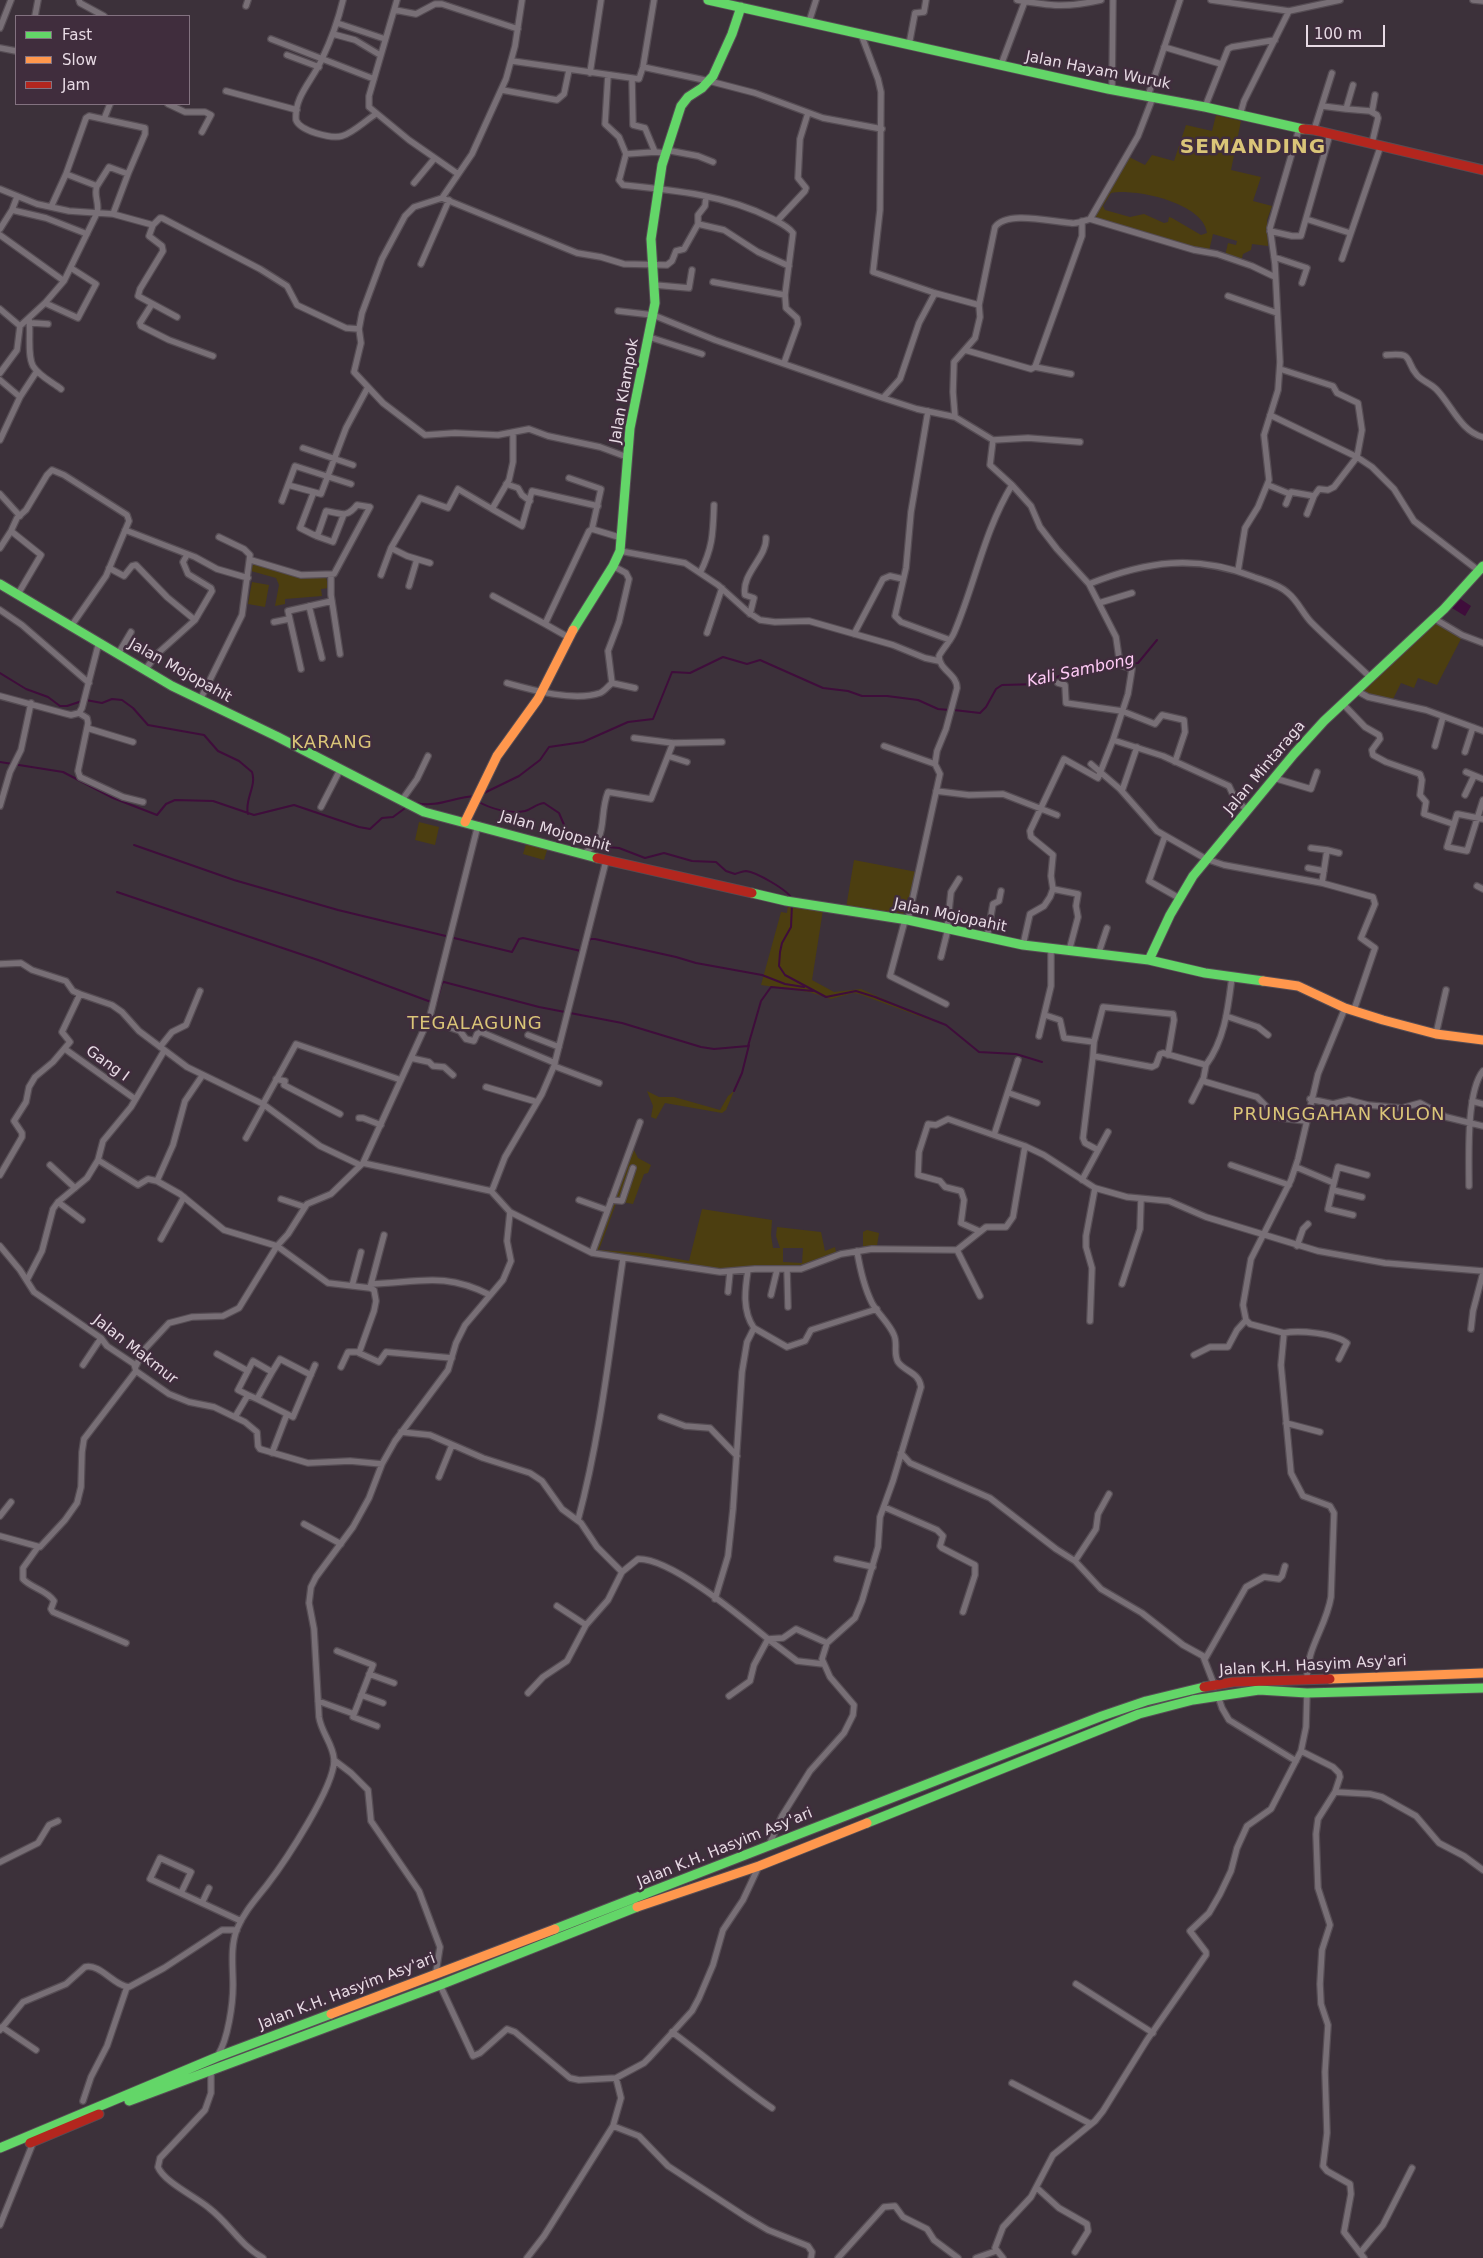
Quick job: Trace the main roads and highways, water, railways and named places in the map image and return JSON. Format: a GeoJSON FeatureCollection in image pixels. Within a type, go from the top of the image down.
{"type":"FeatureCollection","features":[{"type":"Feature","properties":{"kind":"main road","name":"Jalan Hayam Wuruk"},"geometry":{"type":"LineString","coordinates":[[708,0],[741,4],[909,45],[1112,90],[1205,107],[1299,129],[1314,130],[1483,170]]}},
{"type":"Feature","properties":{"kind":"main road","name":"Jalan Klampok"},"geometry":{"type":"LineString","coordinates":[[465,822],[496,756],[542,691],[568,637],[613,566],[620,551],[632,415],[653,315],[654,285],[651,239],[657,189],[666,151],[684,101],[709,81],[721,60],[741,4]]}},
{"type":"Feature","properties":{"kind":"main road","name":"Jalan Mintaraga"},"geometry":{"type":"LineString","coordinates":[[1149,960],[1179,898],[1206,859],[1274,778],[1315,730],[1435,618],[1481,568]]}},
{"type":"Feature","properties":{"kind":"main road","name":"Jalan Mojopahit"},"geometry":{"type":"LineString","coordinates":[[0,584],[145,670],[200,700],[276,736],[424,812],[606,861],[786,901],[907,920],[1022,945],[1149,960],[1232,978],[1298,986],[1349,1009],[1383,1020],[1436,1034],[1483,1040]]}},
{"type":"Feature","properties":{"kind":"main road","name":"Jalan K.H. Hasyim Asy'ari"},"geometry":{"type":"LineString","coordinates":[[0,2148],[217,2057],[1146,1701],[1214,1684],[1307,1678],[1483,1673]]}},
{"type":"Feature","properties":{"kind":"main road"},"geometry":{"type":"LineString","coordinates":[[1418,1675],[1427,1682],[1479,1681],[1480,1685],[1473,1688]]}},
{"type":"Feature","properties":{"kind":"main road","name":"Jalan K.H. Hasyim Asy'ari"},"geometry":{"type":"LineString","coordinates":[[0,2156],[134,2100],[430,1989],[630,1910],[759,1866],[1121,1720],[1164,1707],[1218,1695],[1259,1690],[1307,1693],[1483,1688]]}},
{"type":"Feature","properties":{"kind":"main road"},"geometry":{"type":"LineString","coordinates":[[915,1788],[908,1793],[909,1797],[965,1776],[979,1778]]}},
{"type":"Feature","properties":{"kind":"main road"},"geometry":{"type":"LineString","coordinates":[[844,1816],[857,1818],[904,1802],[906,1805],[900,1810]]}},
{"type":"Feature","properties":{"kind":"main road"},"geometry":{"type":"LineString","coordinates":[[364,2000],[360,2004],[361,2007],[419,1986],[430,1989]]}},
{"type":"Feature","properties":{"kind":"main road"},"geometry":{"type":"LineString","coordinates":[[296,2027],[308,2029],[355,2010],[357,2013],[354,2017]]}},
{"type":"Feature","properties":{"kind":"waterway","name":"Kali Sambong"},"geometry":{"type":"LineString","coordinates":[[954,710],[980,713],[986,707],[996,689],[1002,685],[1039,684],[1072,671],[1096,666],[1138,663],[1157,640]]}},
{"type":"Feature","properties":{"kind":"waterway","name":"Kali Sambong"},"geometry":{"type":"LineString","coordinates":[[482,794],[519,776],[540,760],[549,747],[583,742],[628,722],[653,719],[672,672],[690,673],[723,657],[747,664],[760,660],[823,688],[848,691],[862,696],[887,696],[918,700],[938,709],[949,710]]}},
{"type":"Feature","properties":{"kind":"waterway"},"geometry":{"type":"LineString","coordinates":[[0,673],[26,689],[48,697],[60,706],[67,706],[82,701]]}},
{"type":"Feature","properties":{"kind":"waterway"},"geometry":{"type":"LineString","coordinates":[[86,700],[102,703],[112,699],[122,700],[133,708],[148,725],[204,735],[218,751],[239,761],[252,772],[253,782],[247,809],[248,814]]}},
{"type":"Feature","properties":{"kind":"waterway","name":"Kali Sambong"},"geometry":{"type":"LineString","coordinates":[[0,762],[63,772],[113,798],[157,815],[166,804],[175,800],[213,801],[254,815],[294,805],[370,829],[382,818],[393,817],[408,806]]}},
{"type":"Feature","properties":{"kind":"waterway","name":"Kali Sambong"},"geometry":{"type":"LineString","coordinates":[[416,803],[431,804],[475,796]]}},
{"type":"Feature","properties":{"kind":"waterway"},"geometry":{"type":"LineString","coordinates":[[477,801],[494,808],[513,812],[525,811],[544,803],[559,813],[568,834],[592,844]]}},
{"type":"Feature","properties":{"kind":"waterway"},"geometry":{"type":"LineString","coordinates":[[134,845],[234,880],[338,910],[512,952],[519,939],[523,938],[581,951]]}},
{"type":"Feature","properties":{"kind":"waterway"},"geometry":{"type":"LineString","coordinates":[[596,846],[619,848],[645,858],[664,853],[692,861],[716,862],[726,871],[735,874],[746,871],[764,878],[785,891],[792,899]]}},
{"type":"Feature","properties":{"kind":"waterway"},"geometry":{"type":"LineString","coordinates":[[117,892],[318,960],[431,1002]]}},
{"type":"Feature","properties":{"kind":"waterway"},"geometry":{"type":"LineString","coordinates":[[792,904],[791,927],[782,943],[780,952],[779,966],[785,975],[826,997],[856,991],[946,1025],[979,1052],[1016,1054],[1042,1062]]}},
{"type":"Feature","properties":{"kind":"waterway"},"geometry":{"type":"LineString","coordinates":[[585,952],[590,939],[595,939],[696,963],[762,975],[785,984],[804,987]]}},
{"type":"Feature","properties":{"kind":"waterway"},"geometry":{"type":"LineString","coordinates":[[436,1004],[442,983],[444,982],[539,1007],[622,1023],[701,1047],[714,1049],[748,1046],[761,1001],[771,987],[813,991]]}},
{"type":"Feature","properties":{"kind":"waterway"},"geometry":{"type":"LineString","coordinates":[[734,1091],[742,1073],[749,1045]]}},
{"type":"Feature","properties":{"kind":"district","name":"SEMANDING"},"geometry":{"type":"Point","coordinates":[1253,148]}},
{"type":"Feature","properties":{"kind":"district","name":"KARANG"},"geometry":{"type":"Point","coordinates":[332,743]}},
{"type":"Feature","properties":{"kind":"district","name":"TEGALAGUNG"},"geometry":{"type":"Point","coordinates":[475,1024]}},
{"type":"Feature","properties":{"kind":"district","name":"PRUNGGAHAN KULON"},"geometry":{"type":"Point","coordinates":[1339,1115]}}]}
